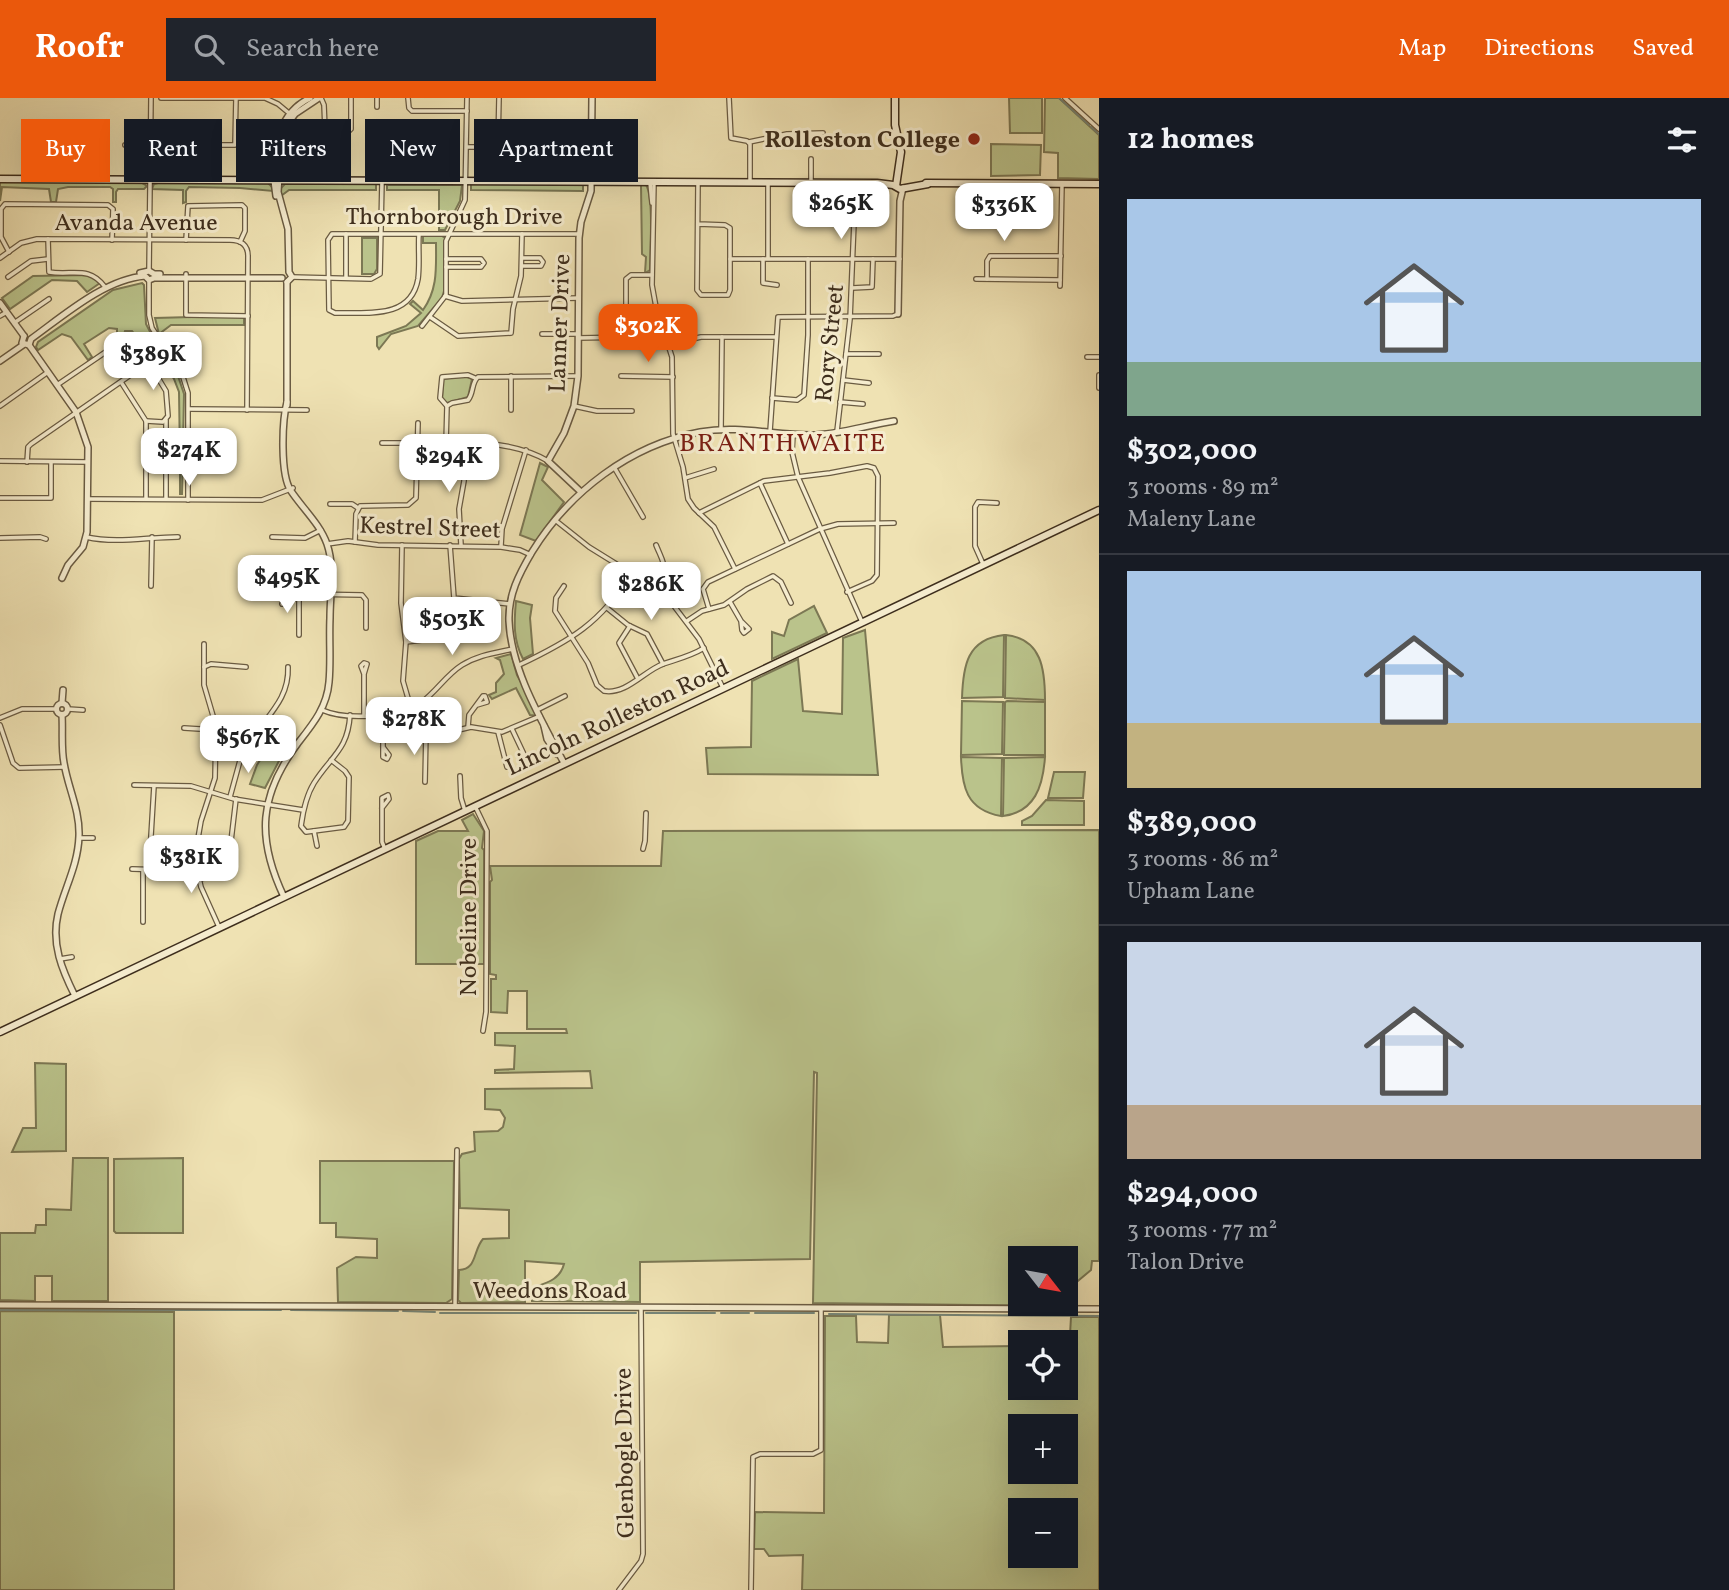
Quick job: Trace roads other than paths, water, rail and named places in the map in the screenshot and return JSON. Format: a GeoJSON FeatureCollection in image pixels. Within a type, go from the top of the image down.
{"type":"FeatureCollection","features":[{"type":"Feature","properties":{"kind":"main road"},"geometry":{"type":"LineString","coordinates":[[895,98],[895,125],[901,148],[900,184]]}},
{"type":"Feature","properties":{"kind":"main road"},"geometry":{"type":"LineString","coordinates":[[0,179],[124,180]]}},
{"type":"Feature","properties":{"kind":"main road"},"geometry":{"type":"LineString","coordinates":[[460,181],[474,181]]}},
{"type":"Feature","properties":{"kind":"main road"},"geometry":{"type":"LineString","coordinates":[[638,182],[1099,184]]}},
{"type":"Feature","properties":{"kind":"main road","name":"Lincoln Rolleston Road"},"geometry":{"type":"LineString","coordinates":[[0,1032],[1099,510]]}},
{"type":"Feature","properties":{"kind":"street"},"geometry":{"type":"LineString","coordinates":[[151,98],[151,119]]}},
{"type":"Feature","properties":{"kind":"street"},"geometry":{"type":"LineString","coordinates":[[161,98],[269,99],[291,115]]}},
{"type":"Feature","properties":{"kind":"street"},"geometry":{"type":"LineString","coordinates":[[222,145],[235,145],[236,98]]}},
{"type":"Feature","properties":{"kind":"street"},"geometry":{"type":"LineString","coordinates":[[288,119],[310,98]]}},
{"type":"Feature","properties":{"kind":"street"},"geometry":{"type":"LineString","coordinates":[[291,115],[320,98],[324,105],[326,132],[346,134],[351,129],[351,98]]}},
{"type":"Feature","properties":{"kind":"street"},"geometry":{"type":"LineString","coordinates":[[377,98],[377,107]]}},
{"type":"Feature","properties":{"kind":"street"},"geometry":{"type":"LineString","coordinates":[[408,98],[412,111],[467,111]]}},
{"type":"Feature","properties":{"kind":"street"},"geometry":{"type":"LineString","coordinates":[[422,326],[445,296],[448,234],[464,204],[467,181],[467,98]]}},
{"type":"Feature","properties":{"kind":"street"},"geometry":{"type":"LineString","coordinates":[[467,147],[493,147],[498,144],[499,98]]}},
{"type":"Feature","properties":{"kind":"street","name":"Lanner Drive"},"geometry":{"type":"LineString","coordinates":[[592,98],[592,119]]}},
{"type":"Feature","properties":{"kind":"street"},"geometry":{"type":"LineString","coordinates":[[729,98],[731,138],[749,142],[787,134],[823,132]]}},
{"type":"Feature","properties":{"kind":"street"},"geometry":{"type":"LineString","coordinates":[[1065,98],[1099,130]]}},
{"type":"Feature","properties":{"kind":"street"},"geometry":{"type":"LineString","coordinates":[[749,142],[750,182]]}},
{"type":"Feature","properties":{"kind":"street"},"geometry":{"type":"LineString","coordinates":[[811,159],[811,183]]}},
{"type":"Feature","properties":{"kind":"street"},"geometry":{"type":"LineString","coordinates":[[150,182],[150,323],[185,381],[189,409],[188,500]]}},
{"type":"Feature","properties":{"kind":"street"},"geometry":{"type":"LineString","coordinates":[[277,182],[276,201],[285,233],[286,410],[291,489],[321,530],[331,559],[329,681],[322,710],[276,776],[268,804],[265,839],[268,861],[284,897]]}},
{"type":"Feature","properties":{"kind":"street"},"geometry":{"type":"LineString","coordinates":[[0,359],[104,287],[120,281],[149,275],[373,279],[380,274],[382,182]]}},
{"type":"Feature","properties":{"kind":"street","name":"Lanner Drive"},"geometry":{"type":"LineString","coordinates":[[548,461],[564,433],[574,406],[578,376],[579,234],[592,182]]}},
{"type":"Feature","properties":{"kind":"street"},"geometry":{"type":"LineString","coordinates":[[652,182],[654,300],[669,344],[673,377],[674,439],[688,499],[716,532],[735,569]]}},
{"type":"Feature","properties":{"kind":"street"},"geometry":{"type":"LineString","coordinates":[[698,183],[697,290],[699,295],[729,294],[729,226],[698,224]]}},
{"type":"Feature","properties":{"kind":"street"},"geometry":{"type":"LineString","coordinates":[[768,183],[763,283],[777,285]]}},
{"type":"Feature","properties":{"kind":"street"},"geometry":{"type":"LineString","coordinates":[[770,431],[778,317],[898,314],[900,184]]}},
{"type":"Feature","properties":{"kind":"street"},"geometry":{"type":"LineString","coordinates":[[1001,230],[1002,184]]}},
{"type":"Feature","properties":{"kind":"street"},"geometry":{"type":"LineString","coordinates":[[1060,286],[1062,184]]}},
{"type":"Feature","properties":{"kind":"street"},"geometry":{"type":"LineString","coordinates":[[9,251],[1,237],[1,209],[5,204],[108,205],[113,209],[112,240]]}},
{"type":"Feature","properties":{"kind":"street"},"geometry":{"type":"LineString","coordinates":[[186,240],[188,206],[242,205],[245,208],[245,231],[240,242]]}},
{"type":"Feature","properties":{"kind":"street","name":"Rory Street"},"geometry":{"type":"LineString","coordinates":[[837,431],[852,288],[853,223],[849,214],[858,207],[879,207]]}},
{"type":"Feature","properties":{"kind":"street"},"geometry":{"type":"LineString","coordinates":[[346,234],[346,279]]}},
{"type":"Feature","properties":{"kind":"street"},"geometry":{"type":"LineString","coordinates":[[327,279],[327,306],[333,313],[378,313],[398,308],[411,297],[417,282],[419,234]]}},
{"type":"Feature","properties":{"kind":"street"},"geometry":{"type":"LineString","coordinates":[[430,317],[458,336],[508,335],[512,331],[515,300],[521,280],[522,234]]}},
{"type":"Feature","properties":{"kind":"street","name":"Thornborough Drive"},"geometry":{"type":"LineString","coordinates":[[327,279],[330,235],[579,234]]}},
{"type":"Feature","properties":{"kind":"street"},"geometry":{"type":"LineString","coordinates":[[48,239],[50,273],[89,273],[97,277],[104,287]]}},
{"type":"Feature","properties":{"kind":"street","name":"Avanda Avenue"},"geometry":{"type":"LineString","coordinates":[[0,258],[25,241],[48,239],[240,242],[248,250],[247,410]]}},
{"type":"Feature","properties":{"kind":"street"},"geometry":{"type":"LineString","coordinates":[[987,279],[987,259],[990,256],[1061,256]]}},
{"type":"Feature","properties":{"kind":"street"},"geometry":{"type":"LineString","coordinates":[[522,258],[539,258],[543,261],[541,266],[522,266]]}},
{"type":"Feature","properties":{"kind":"street"},"geometry":{"type":"LineString","coordinates":[[8,277],[31,261],[48,259]]}},
{"type":"Feature","properties":{"kind":"street"},"geometry":{"type":"LineString","coordinates":[[446,259],[481,260],[484,263],[481,267],[446,267]]}},
{"type":"Feature","properties":{"kind":"street"},"geometry":{"type":"LineString","coordinates":[[468,259],[468,267]]}},
{"type":"Feature","properties":{"kind":"street"},"geometry":{"type":"LineString","coordinates":[[730,259],[900,259]]}},
{"type":"Feature","properties":{"kind":"street"},"geometry":{"type":"LineString","coordinates":[[772,398],[797,400],[803,397],[808,259]]}},
{"type":"Feature","properties":{"kind":"street"},"geometry":{"type":"LineString","coordinates":[[852,288],[872,287],[873,259]]}},
{"type":"Feature","properties":{"kind":"street"},"geometry":{"type":"LineString","coordinates":[[626,337],[626,279],[631,275],[652,275]]}},
{"type":"Feature","properties":{"kind":"street"},"geometry":{"type":"LineString","coordinates":[[186,276],[186,315],[248,316]]}},
{"type":"Feature","properties":{"kind":"street"},"geometry":{"type":"LineString","coordinates":[[976,279],[1060,280]]}},
{"type":"Feature","properties":{"kind":"street"},"geometry":{"type":"LineString","coordinates":[[445,296],[462,301],[579,298]]}},
{"type":"Feature","properties":{"kind":"street"},"geometry":{"type":"LineString","coordinates":[[14,323],[49,299]]}},
{"type":"Feature","properties":{"kind":"street"},"geometry":{"type":"LineString","coordinates":[[0,303],[76,412],[87,441],[86,537],[62,578]]}},
{"type":"Feature","properties":{"kind":"street"},"geometry":{"type":"LineString","coordinates":[[0,316],[7,312]]}},
{"type":"Feature","properties":{"kind":"street"},"geometry":{"type":"LineString","coordinates":[[542,334],[626,337],[663,329]]}},
{"type":"Feature","properties":{"kind":"street"},"geometry":{"type":"LineString","coordinates":[[722,337],[722,429]]}},
{"type":"Feature","properties":{"kind":"street"},"geometry":{"type":"LineString","coordinates":[[669,344],[690,338],[776,337]]}},
{"type":"Feature","properties":{"kind":"street"},"geometry":{"type":"LineString","coordinates":[[57,385],[113,347],[124,349],[138,370]]}},
{"type":"Feature","properties":{"kind":"street"},"geometry":{"type":"LineString","coordinates":[[27,462],[28,447],[31,443],[165,351]]}},
{"type":"Feature","properties":{"kind":"street"},"geometry":{"type":"LineString","coordinates":[[846,354],[879,354]]}},
{"type":"Feature","properties":{"kind":"street"},"geometry":{"type":"LineString","coordinates":[[1087,357],[1099,358]]}},
{"type":"Feature","properties":{"kind":"street"},"geometry":{"type":"LineString","coordinates":[[149,363],[166,391],[168,402],[166,459]]}},
{"type":"Feature","properties":{"kind":"street"},"geometry":{"type":"LineString","coordinates":[[0,406],[48,372]]}},
{"type":"Feature","properties":{"kind":"street"},"geometry":{"type":"LineString","coordinates":[[1099,375],[1099,388]]}},
{"type":"Feature","properties":{"kind":"street"},"geometry":{"type":"LineString","coordinates":[[511,410],[512,376]]}},
{"type":"Feature","properties":{"kind":"street"},"geometry":{"type":"LineString","coordinates":[[446,443],[447,406],[440,398],[442,377],[578,376]]}},
{"type":"Feature","properties":{"kind":"street"},"geometry":{"type":"LineString","coordinates":[[621,376],[673,377]]}},
{"type":"Feature","properties":{"kind":"street"},"geometry":{"type":"LineString","coordinates":[[447,406],[452,402],[468,400],[476,378]]}},
{"type":"Feature","properties":{"kind":"street"},"geometry":{"type":"LineString","coordinates":[[843,380],[869,383]]}},
{"type":"Feature","properties":{"kind":"street"},"geometry":{"type":"LineString","coordinates":[[121,382],[146,421],[146,499]]}},
{"type":"Feature","properties":{"kind":"street"},"geometry":{"type":"LineString","coordinates":[[841,402],[863,404]]}},
{"type":"Feature","properties":{"kind":"street"},"geometry":{"type":"LineString","coordinates":[[574,406],[597,411],[632,411]]}},
{"type":"Feature","properties":{"kind":"street"},"geometry":{"type":"LineString","coordinates":[[189,409],[307,410]]}},
{"type":"Feature","properties":{"kind":"street"},"geometry":{"type":"LineString","coordinates":[[146,421],[166,420]]}},
{"type":"Feature","properties":{"kind":"street"},"geometry":{"type":"LineString","coordinates":[[563,764],[547,739],[543,722],[517,666],[510,629],[510,604],[516,583],[531,555],[555,520],[581,492],[614,467],[674,439],[722,429],[817,435],[894,421]]}},
{"type":"Feature","properties":{"kind":"street"},"geometry":{"type":"LineString","coordinates":[[358,508],[366,505],[408,505],[413,502],[417,495],[418,423]]}},
{"type":"Feature","properties":{"kind":"street"},"geometry":{"type":"LineString","coordinates":[[793,434],[793,459],[798,477],[862,622]]}},
{"type":"Feature","properties":{"kind":"street"},"geometry":{"type":"LineString","coordinates":[[382,443],[495,443],[526,450],[548,461],[581,492]]}},
{"type":"Feature","properties":{"kind":"street"},"geometry":{"type":"LineString","coordinates":[[461,545],[459,509],[464,481],[465,444]]}},
{"type":"Feature","properties":{"kind":"street"},"geometry":{"type":"LineString","coordinates":[[500,547],[502,529],[526,450]]}},
{"type":"Feature","properties":{"kind":"street"},"geometry":{"type":"LineString","coordinates":[[0,461],[88,462]]}},
{"type":"Feature","properties":{"kind":"street"},"geometry":{"type":"LineString","coordinates":[[0,498],[51,498],[51,462]]}},
{"type":"Feature","properties":{"kind":"street"},"geometry":{"type":"LineString","coordinates":[[166,466],[166,500]]}},
{"type":"Feature","properties":{"kind":"street"},"geometry":{"type":"LineString","coordinates":[[699,513],[760,482],[867,466],[874,468],[878,476],[877,575],[872,581],[848,592]]}},
{"type":"Feature","properties":{"kind":"street"},"geometry":{"type":"LineString","coordinates":[[614,467],[643,517]]}},
{"type":"Feature","properties":{"kind":"street"},"geometry":{"type":"LineString","coordinates":[[685,478],[715,469]]}},
{"type":"Feature","properties":{"kind":"street"},"geometry":{"type":"LineString","coordinates":[[760,482],[788,544]]}},
{"type":"Feature","properties":{"kind":"street"},"geometry":{"type":"LineString","coordinates":[[88,499],[262,500],[291,489]]}},
{"type":"Feature","properties":{"kind":"street"},"geometry":{"type":"LineString","coordinates":[[983,564],[975,546],[975,507],[978,502],[998,503]]}},
{"type":"Feature","properties":{"kind":"street"},"geometry":{"type":"LineString","coordinates":[[330,504],[352,503],[358,508]]}},
{"type":"Feature","properties":{"kind":"street"},"geometry":{"type":"LineString","coordinates":[[355,542],[358,508]]}},
{"type":"Feature","properties":{"kind":"street"},"geometry":{"type":"LineString","coordinates":[[555,520],[592,550],[654,588],[687,621],[704,648],[723,688]]}},
{"type":"Feature","properties":{"kind":"street"},"geometry":{"type":"LineString","coordinates":[[709,609],[705,585],[820,529],[838,524],[894,523]]}},
{"type":"Feature","properties":{"kind":"street"},"geometry":{"type":"LineString","coordinates":[[272,537],[305,538],[321,530]]}},
{"type":"Feature","properties":{"kind":"street"},"geometry":{"type":"LineString","coordinates":[[86,537],[134,541],[152,537],[178,537]]}},
{"type":"Feature","properties":{"kind":"street"},"geometry":{"type":"LineString","coordinates":[[151,586],[152,537]]}},
{"type":"Feature","properties":{"kind":"street"},"geometry":{"type":"LineString","coordinates":[[0,538],[46,539]]}},
{"type":"Feature","properties":{"kind":"street","name":"Kestrel Street"},"geometry":{"type":"LineString","coordinates":[[327,544],[355,542],[500,547],[531,555]]}},
{"type":"Feature","properties":{"kind":"street"},"geometry":{"type":"LineString","coordinates":[[402,545],[401,603],[406,642],[403,674],[411,708],[426,733],[425,782]]}},
{"type":"Feature","properties":{"kind":"street"},"geometry":{"type":"LineString","coordinates":[[450,545],[454,598],[510,604]]}},
{"type":"Feature","properties":{"kind":"street"},"geometry":{"type":"LineString","coordinates":[[654,588],[666,569],[656,545]]}},
{"type":"Feature","properties":{"kind":"street"},"geometry":{"type":"LineString","coordinates":[[517,666],[573,638],[607,608],[631,574]]}},
{"type":"Feature","properties":{"kind":"street"},"geometry":{"type":"LineString","coordinates":[[687,621],[698,613],[730,602],[747,589],[774,576],[781,582],[791,603]]}},
{"type":"Feature","properties":{"kind":"street"},"geometry":{"type":"LineString","coordinates":[[564,586],[554,607],[601,690],[615,691],[663,664],[690,656],[704,648]]}},
{"type":"Feature","properties":{"kind":"street"},"geometry":{"type":"LineString","coordinates":[[299,596],[299,635]]}},
{"type":"Feature","properties":{"kind":"street"},"geometry":{"type":"LineString","coordinates":[[282,604],[299,596],[364,596],[366,628]]}},
{"type":"Feature","properties":{"kind":"street"},"geometry":{"type":"LineString","coordinates":[[730,602],[741,621]]}},
{"type":"Feature","properties":{"kind":"street"},"geometry":{"type":"LineString","coordinates":[[607,608],[630,626],[646,634],[663,664]]}},
{"type":"Feature","properties":{"kind":"street"},"geometry":{"type":"LineString","coordinates":[[630,626],[620,643],[638,679]]}},
{"type":"Feature","properties":{"kind":"street"},"geometry":{"type":"LineString","coordinates":[[406,642],[445,637]]}},
{"type":"Feature","properties":{"kind":"street"},"geometry":{"type":"LineString","coordinates":[[204,644],[204,685],[216,726],[215,778],[201,821],[197,866],[199,879],[219,928]]}},
{"type":"Feature","properties":{"kind":"street"},"geometry":{"type":"LineString","coordinates":[[322,710],[330,714],[383,715],[411,708],[464,664],[485,655],[513,649]]}},
{"type":"Feature","properties":{"kind":"street"},"geometry":{"type":"LineString","coordinates":[[204,667],[211,664],[246,667]]}},
{"type":"Feature","properties":{"kind":"street"},"geometry":{"type":"LineString","coordinates":[[263,724],[278,706],[286,689],[288,667]]}},
{"type":"Feature","properties":{"kind":"street"},"geometry":{"type":"LineString","coordinates":[[364,674],[364,715]]}},
{"type":"Feature","properties":{"kind":"street"},"geometry":{"type":"LineString","coordinates":[[57,709],[62,703],[63,690]]}},
{"type":"Feature","properties":{"kind":"street"},"geometry":{"type":"LineString","coordinates":[[426,733],[441,735],[468,727],[497,732],[512,729],[565,696]]}},
{"type":"Feature","properties":{"kind":"street"},"geometry":{"type":"LineString","coordinates":[[62,703],[68,709],[83,710]]}},
{"type":"Feature","properties":{"kind":"street"},"geometry":{"type":"LineString","coordinates":[[468,727],[468,717],[477,705]]}},
{"type":"Feature","properties":{"kind":"street"},"geometry":{"type":"LineString","coordinates":[[0,718],[22,709],[57,709]]}},
{"type":"Feature","properties":{"kind":"street"},"geometry":{"type":"LineString","coordinates":[[57,709],[62,715],[65,767],[78,815],[79,838],[74,873],[58,915],[56,937],[59,960],[75,996]]}},
{"type":"Feature","properties":{"kind":"street"},"geometry":{"type":"LineString","coordinates":[[62,715],[68,709]]}},
{"type":"Feature","properties":{"kind":"street"},"geometry":{"type":"LineString","coordinates":[[331,760],[349,777],[348,821],[344,827],[303,830],[303,810],[313,785],[349,734],[350,715]]}},
{"type":"Feature","properties":{"kind":"street"},"geometry":{"type":"LineString","coordinates":[[383,715],[383,747]]}},
{"type":"Feature","properties":{"kind":"street"},"geometry":{"type":"LineString","coordinates":[[184,728],[256,720],[296,746]]}},
{"type":"Feature","properties":{"kind":"street"},"geometry":{"type":"LineString","coordinates":[[0,725],[13,763],[19,768],[65,767]]}},
{"type":"Feature","properties":{"kind":"street"},"geometry":{"type":"LineString","coordinates":[[512,729],[529,765]]}},
{"type":"Feature","properties":{"kind":"street"},"geometry":{"type":"LineString","coordinates":[[497,732],[507,767]]}},
{"type":"Feature","properties":{"kind":"street"},"geometry":{"type":"LineString","coordinates":[[230,797],[244,746]]}},
{"type":"Feature","properties":{"kind":"street"},"geometry":{"type":"LineString","coordinates":[[460,776],[461,798],[465,811]]}},
{"type":"Feature","properties":{"kind":"street"},"geometry":{"type":"LineString","coordinates":[[134,785],[191,786],[236,799],[303,810]]}},
{"type":"Feature","properties":{"kind":"street"},"geometry":{"type":"LineString","coordinates":[[149,869],[154,786]]}},
{"type":"Feature","properties":{"kind":"street"},"geometry":{"type":"LineString","coordinates":[[231,841],[236,799]]}},
{"type":"Feature","properties":{"kind":"street","name":"Nobeline Drive"},"geometry":{"type":"LineString","coordinates":[[475,806],[487,831],[486,1012],[482,1031]]}},
{"type":"Feature","properties":{"kind":"street"},"geometry":{"type":"LineString","coordinates":[[382,808],[385,849]]}},
{"type":"Feature","properties":{"kind":"street"},"geometry":{"type":"LineString","coordinates":[[642,849],[646,813]]}},
{"type":"Feature","properties":{"kind":"street"},"geometry":{"type":"LineString","coordinates":[[314,831],[317,846]]}},
{"type":"Feature","properties":{"kind":"street"},"geometry":{"type":"LineString","coordinates":[[79,838],[93,838]]}},
{"type":"Feature","properties":{"kind":"street"},"geometry":{"type":"LineString","coordinates":[[132,869],[197,866]]}},
{"type":"Feature","properties":{"kind":"street"},"geometry":{"type":"LineString","coordinates":[[143,870],[143,922]]}},
{"type":"Feature","properties":{"kind":"street"},"geometry":{"type":"LineString","coordinates":[[199,879],[220,874]]}},
{"type":"Feature","properties":{"kind":"street"},"geometry":{"type":"LineString","coordinates":[[59,960],[72,957]]}},
{"type":"Feature","properties":{"kind":"street"},"geometry":{"type":"LineString","coordinates":[[455,1307],[457,1150]]}},
{"type":"Feature","properties":{"kind":"street","name":"Weedons Road"},"geometry":{"type":"LineString","coordinates":[[0,1305],[1099,1309]]}},
{"type":"Feature","properties":{"kind":"street","name":"Glenbogle Drive"},"geometry":{"type":"LineString","coordinates":[[619,1590],[641,1561],[643,1554],[641,1308]]}},
{"type":"Feature","properties":{"kind":"street"},"geometry":{"type":"LineString","coordinates":[[751,1590],[753,1457],[760,1454],[813,1454],[821,1450],[821,1308]]}},
{"type":"Feature","properties":{"kind":"waterway"},"geometry":{"type":"LineString","coordinates":[[1059,98],[1089,125]]}},
{"type":"Feature","properties":{"kind":"waterway"},"geometry":{"type":"LineString","coordinates":[[1091,127],[1099,134]]}},
{"type":"Feature","properties":{"kind":"waterway"},"geometry":{"type":"LineString","coordinates":[[0,1310],[281,1310]]}},
{"type":"Feature","properties":{"kind":"waterway"},"geometry":{"type":"LineString","coordinates":[[291,1310],[398,1311]]}},
{"type":"Feature","properties":{"kind":"waterway"},"geometry":{"type":"LineString","coordinates":[[403,1311],[435,1312]]}},
{"type":"Feature","properties":{"kind":"waterway"},"geometry":{"type":"LineString","coordinates":[[440,1313],[636,1313]]}},
{"type":"Feature","properties":{"kind":"waterway"},"geometry":{"type":"LineString","coordinates":[[646,1313],[715,1313]]}},
{"type":"Feature","properties":{"kind":"waterway"},"geometry":{"type":"LineString","coordinates":[[721,1313],[749,1313]]}},
{"type":"Feature","properties":{"kind":"waterway"},"geometry":{"type":"LineString","coordinates":[[755,1313],[814,1313]]}},
{"type":"Feature","properties":{"kind":"waterway"},"geometry":{"type":"LineString","coordinates":[[829,1314],[1099,1316]]}},
{"type":"Feature","properties":{"kind":"place","name":"Rolleston College"},"geometry":{"type":"Point","coordinates":[974,139]}},
{"type":"Feature","properties":{"kind":"district","name":"BRANTHWAITE"},"geometry":{"type":"Point","coordinates":[783,442]}}]}
